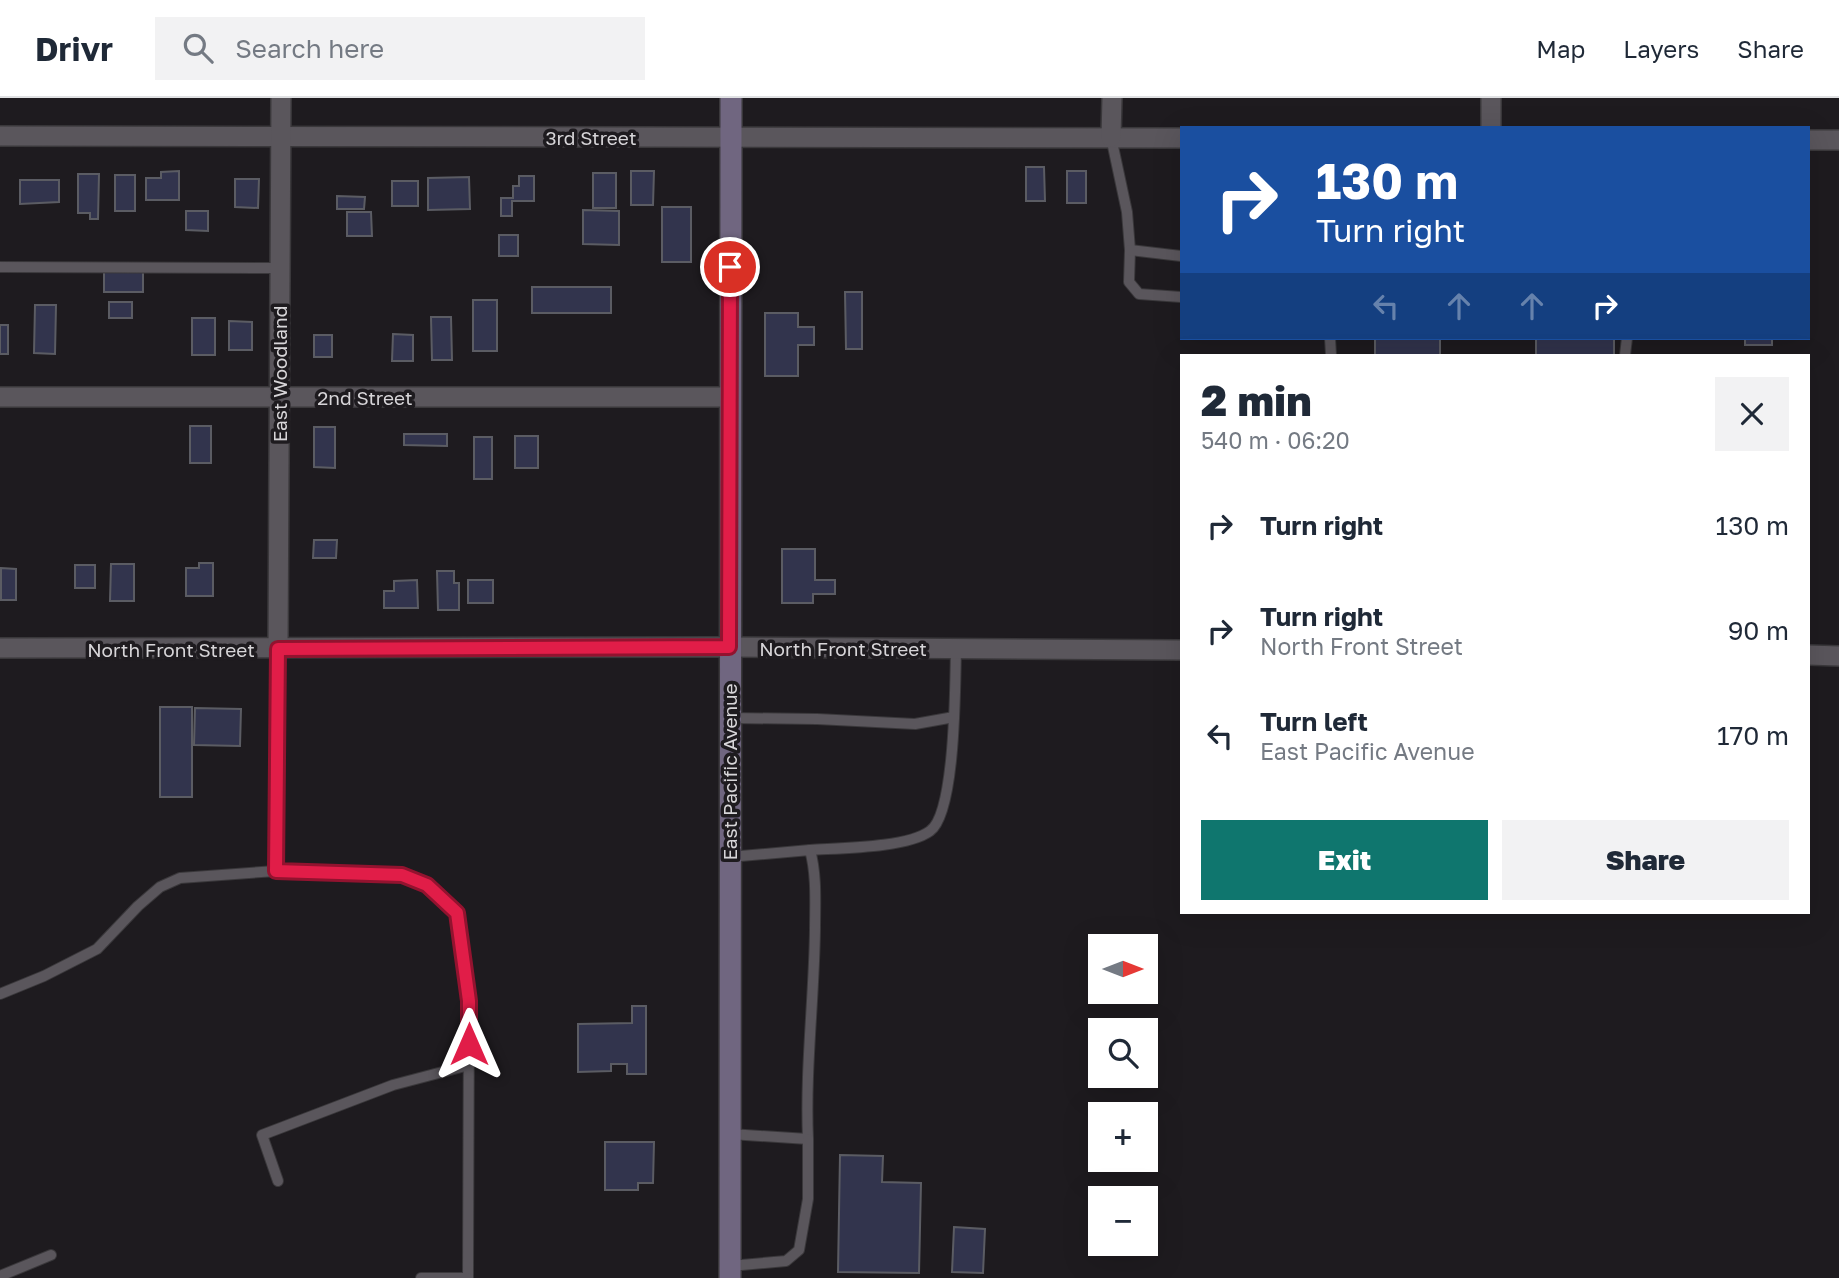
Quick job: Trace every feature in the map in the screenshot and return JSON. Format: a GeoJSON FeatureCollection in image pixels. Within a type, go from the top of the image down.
{"type":"FeatureCollection","features":[{"type":"Feature","properties":{"kind":"main road","name":"East Pacific Avenue"},"geometry":{"type":"LineString","coordinates":[[730,1272],[731,98]]}},
{"type":"Feature","properties":{"kind":"street","name":"East Woodland"},"geometry":{"type":"LineString","coordinates":[[278,649],[281,98]]}},
{"type":"Feature","properties":{"kind":"street"},"geometry":{"type":"LineString","coordinates":[[1111,137],[1112,98]]}},
{"type":"Feature","properties":{"kind":"street"},"geometry":{"type":"LineString","coordinates":[[1492,98],[1492,126]]}},
{"type":"Feature","properties":{"kind":"street","name":"3rd Street"},"geometry":{"type":"LineString","coordinates":[[0,136],[1180,138]]}},
{"type":"Feature","properties":{"kind":"street"},"geometry":{"type":"LineString","coordinates":[[1810,140],[1839,140]]}},
{"type":"Feature","properties":{"kind":"street","name":"2nd Street"},"geometry":{"type":"LineString","coordinates":[[0,397],[730,397]]}},
{"type":"Feature","properties":{"kind":"street","name":"North Front Street"},"geometry":{"type":"LineString","coordinates":[[0,648],[729,647],[1180,650]]}},
{"type":"Feature","properties":{"kind":"street"},"geometry":{"type":"LineString","coordinates":[[1810,655],[1839,656]]}},
{"type":"Feature","properties":{"kind":"lane"},"geometry":{"type":"LineString","coordinates":[[1111,137],[1127,212],[1129,282],[1139,294],[1180,297]]}},
{"type":"Feature","properties":{"kind":"lane"},"geometry":{"type":"LineString","coordinates":[[1130,250],[1180,256]]}},
{"type":"Feature","properties":{"kind":"lane"},"geometry":{"type":"LineString","coordinates":[[0,267],[280,268]]}},
{"type":"Feature","properties":{"kind":"lane"},"geometry":{"type":"LineString","coordinates":[[276,871],[278,649]]}},
{"type":"Feature","properties":{"kind":"lane"},"geometry":{"type":"LineString","coordinates":[[729,857],[897,844],[931,831],[943,811],[953,744],[956,649]]}},
{"type":"Feature","properties":{"kind":"lane"},"geometry":{"type":"LineString","coordinates":[[729,718],[915,724],[954,717]]}},
{"type":"Feature","properties":{"kind":"lane"},"geometry":{"type":"LineString","coordinates":[[730,1272],[786,1261],[799,1250],[808,1199],[807,1110],[814,972],[815,870],[810,850]]}},
{"type":"Feature","properties":{"kind":"lane"},"geometry":{"type":"LineString","coordinates":[[0,994],[44,976],[97,949],[160,887],[180,878],[276,871],[402,875],[427,885],[457,913],[469,1001],[468,1278],[421,1278]]}},
{"type":"Feature","properties":{"kind":"lane"},"geometry":{"type":"LineString","coordinates":[[278,1181],[262,1135],[393,1086],[469,1065]]}},
{"type":"Feature","properties":{"kind":"lane"},"geometry":{"type":"LineString","coordinates":[[730,1133],[807,1139]]}},
{"type":"Feature","properties":{"kind":"lane"},"geometry":{"type":"LineString","coordinates":[[0,1276],[51,1255]]}},
{"type":"Feature","properties":{"kind":"building"},"geometry":{"type":"Polygon","coordinates":[[[1026,167],[1044,167],[1045,201],[1026,201],[1026,167]]]}},
{"type":"Feature","properties":{"kind":"building"},"geometry":{"type":"Polygon","coordinates":[[[179,171],[179,200],[146,200],[146,178],[161,178],[161,172],[179,171]]]}},
{"type":"Feature","properties":{"kind":"building"},"geometry":{"type":"Polygon","coordinates":[[[631,171],[654,171],[653,205],[631,205],[631,171]]]}},
{"type":"Feature","properties":{"kind":"building"},"geometry":{"type":"Polygon","coordinates":[[[1067,171],[1086,171],[1086,203],[1067,203],[1067,171]]]}},
{"type":"Feature","properties":{"kind":"building"},"geometry":{"type":"Polygon","coordinates":[[[593,173],[616,173],[616,208],[593,208],[593,173]]]}},
{"type":"Feature","properties":{"kind":"building"},"geometry":{"type":"Polygon","coordinates":[[[78,174],[99,174],[98,219],[90,219],[90,213],[78,213],[78,174]]]}},
{"type":"Feature","properties":{"kind":"building"},"geometry":{"type":"Polygon","coordinates":[[[115,175],[135,175],[135,211],[115,211],[115,175]]]}},
{"type":"Feature","properties":{"kind":"building"},"geometry":{"type":"Polygon","coordinates":[[[519,176],[534,176],[534,201],[512,201],[512,216],[501,216],[501,198],[513,198],[513,186],[519,186],[519,176]]]}},
{"type":"Feature","properties":{"kind":"building"},"geometry":{"type":"Polygon","coordinates":[[[469,177],[470,209],[428,210],[428,178],[469,177]]]}},
{"type":"Feature","properties":{"kind":"building"},"geometry":{"type":"Polygon","coordinates":[[[235,179],[259,179],[258,208],[235,207],[235,179]]]}},
{"type":"Feature","properties":{"kind":"building"},"geometry":{"type":"Polygon","coordinates":[[[20,180],[59,180],[59,202],[20,204],[20,180]]]}},
{"type":"Feature","properties":{"kind":"building"},"geometry":{"type":"Polygon","coordinates":[[[392,181],[418,181],[418,206],[392,206],[392,181]]]}},
{"type":"Feature","properties":{"kind":"building"},"geometry":{"type":"Polygon","coordinates":[[[337,196],[365,197],[364,209],[337,209],[337,196]]]}},
{"type":"Feature","properties":{"kind":"building"},"geometry":{"type":"Polygon","coordinates":[[[662,207],[691,207],[691,262],[662,262],[662,207]]]}},
{"type":"Feature","properties":{"kind":"building"},"geometry":{"type":"Polygon","coordinates":[[[583,210],[619,211],[619,245],[583,244],[583,210]]]}},
{"type":"Feature","properties":{"kind":"building"},"geometry":{"type":"Polygon","coordinates":[[[186,211],[208,211],[208,231],[186,230],[186,211]]]}},
{"type":"Feature","properties":{"kind":"building"},"geometry":{"type":"Polygon","coordinates":[[[347,212],[371,212],[372,236],[347,236],[347,212]]]}},
{"type":"Feature","properties":{"kind":"building"},"geometry":{"type":"Polygon","coordinates":[[[499,235],[518,235],[518,256],[499,256],[499,235]]]}},
{"type":"Feature","properties":{"kind":"building"},"geometry":{"type":"Polygon","coordinates":[[[104,271],[143,271],[143,292],[104,292],[104,271]]]}},
{"type":"Feature","properties":{"kind":"building"},"geometry":{"type":"Polygon","coordinates":[[[532,287],[611,287],[611,313],[532,313],[532,287]]]}},
{"type":"Feature","properties":{"kind":"building"},"geometry":{"type":"Polygon","coordinates":[[[845,292],[862,292],[862,349],[846,349],[845,292]]]}},
{"type":"Feature","properties":{"kind":"building"},"geometry":{"type":"Polygon","coordinates":[[[473,300],[497,300],[497,351],[473,351],[473,300]]]}},
{"type":"Feature","properties":{"kind":"building"},"geometry":{"type":"Polygon","coordinates":[[[109,302],[132,302],[132,318],[109,318],[109,302]]]}},
{"type":"Feature","properties":{"kind":"building"},"geometry":{"type":"Polygon","coordinates":[[[35,305],[56,305],[55,354],[34,353],[35,305]]]}},
{"type":"Feature","properties":{"kind":"building"},"geometry":{"type":"Polygon","coordinates":[[[765,313],[798,313],[798,327],[814,327],[814,345],[798,345],[798,376],[765,376],[765,313]]]}},
{"type":"Feature","properties":{"kind":"building"},"geometry":{"type":"Polygon","coordinates":[[[431,317],[451,317],[452,360],[432,360],[431,317]]]}},
{"type":"Feature","properties":{"kind":"building"},"geometry":{"type":"Polygon","coordinates":[[[192,318],[215,318],[215,355],[192,355],[192,318]]]}},
{"type":"Feature","properties":{"kind":"building"},"geometry":{"type":"Polygon","coordinates":[[[229,321],[252,322],[252,350],[229,350],[229,321]]]}},
{"type":"Feature","properties":{"kind":"building"},"geometry":{"type":"Polygon","coordinates":[[[0,325],[8,325],[8,354],[0,354],[0,325]]]}},
{"type":"Feature","properties":{"kind":"building"},"geometry":{"type":"Polygon","coordinates":[[[393,334],[413,335],[413,361],[392,361],[393,334]]]}},
{"type":"Feature","properties":{"kind":"building"},"geometry":{"type":"Polygon","coordinates":[[[314,335],[332,335],[332,357],[314,357],[314,335]]]}},
{"type":"Feature","properties":{"kind":"building"},"geometry":{"type":"Polygon","coordinates":[[[1375,340],[1440,340],[1440,354],[1375,354],[1375,340]]]}},
{"type":"Feature","properties":{"kind":"building"},"geometry":{"type":"Polygon","coordinates":[[[1536,340],[1614,340],[1614,354],[1536,354],[1536,340]]]}},
{"type":"Feature","properties":{"kind":"building"},"geometry":{"type":"Polygon","coordinates":[[[1745,340],[1772,340],[1772,345],[1745,345],[1745,340]]]}},
{"type":"Feature","properties":{"kind":"building"},"geometry":{"type":"Polygon","coordinates":[[[190,426],[211,426],[211,463],[190,463],[190,426]]]}},
{"type":"Feature","properties":{"kind":"building"},"geometry":{"type":"Polygon","coordinates":[[[314,427],[335,427],[335,468],[314,467],[314,427]]]}},
{"type":"Feature","properties":{"kind":"building"},"geometry":{"type":"Polygon","coordinates":[[[404,434],[447,434],[447,446],[404,445],[404,434]]]}},
{"type":"Feature","properties":{"kind":"building"},"geometry":{"type":"Polygon","coordinates":[[[515,436],[538,436],[538,468],[515,468],[515,436]]]}},
{"type":"Feature","properties":{"kind":"building"},"geometry":{"type":"Polygon","coordinates":[[[474,437],[492,437],[492,479],[474,479],[474,437]]]}},
{"type":"Feature","properties":{"kind":"building"},"geometry":{"type":"Polygon","coordinates":[[[314,540],[337,540],[336,558],[313,558],[314,540]]]}},
{"type":"Feature","properties":{"kind":"building"},"geometry":{"type":"Polygon","coordinates":[[[782,549],[815,549],[815,580],[835,580],[835,594],[813,594],[813,603],[782,603],[782,549]]]}},
{"type":"Feature","properties":{"kind":"building"},"geometry":{"type":"Polygon","coordinates":[[[199,563],[213,563],[213,596],[186,596],[186,568],[199,568],[199,563]]]}},
{"type":"Feature","properties":{"kind":"building"},"geometry":{"type":"Polygon","coordinates":[[[111,564],[134,564],[134,601],[110,601],[111,564]]]}},
{"type":"Feature","properties":{"kind":"building"},"geometry":{"type":"Polygon","coordinates":[[[75,565],[95,565],[95,588],[75,588],[75,565]]]}},
{"type":"Feature","properties":{"kind":"building"},"geometry":{"type":"Polygon","coordinates":[[[1,568],[16,569],[16,600],[1,600],[1,568]]]}},
{"type":"Feature","properties":{"kind":"building"},"geometry":{"type":"Polygon","coordinates":[[[437,571],[454,571],[454,583],[459,583],[459,610],[438,610],[437,571]]]}},
{"type":"Feature","properties":{"kind":"building"},"geometry":{"type":"Polygon","coordinates":[[[417,580],[418,608],[384,608],[384,591],[394,591],[394,581],[417,580]]]}},
{"type":"Feature","properties":{"kind":"building"},"geometry":{"type":"Polygon","coordinates":[[[468,580],[493,580],[493,603],[468,603],[468,580]]]}},
{"type":"Feature","properties":{"kind":"building"},"geometry":{"type":"Polygon","coordinates":[[[160,707],[192,707],[192,797],[160,797],[160,707]]]}},
{"type":"Feature","properties":{"kind":"building"},"geometry":{"type":"Polygon","coordinates":[[[195,708],[241,709],[240,746],[194,745],[195,708]]]}},
{"type":"Feature","properties":{"kind":"building"},"geometry":{"type":"Polygon","coordinates":[[[632,1006],[646,1006],[646,1074],[627,1074],[627,1064],[611,1064],[611,1071],[578,1072],[578,1024],[632,1023],[632,1006]]]}},
{"type":"Feature","properties":{"kind":"building"},"geometry":{"type":"Polygon","coordinates":[[[605,1142],[654,1142],[653,1183],[638,1183],[638,1190],[605,1190],[605,1142]]]}},
{"type":"Feature","properties":{"kind":"building"},"geometry":{"type":"Polygon","coordinates":[[[840,1155],[883,1156],[882,1182],[921,1183],[919,1273],[838,1272],[840,1155]]]}},
{"type":"Feature","properties":{"kind":"building"},"geometry":{"type":"Polygon","coordinates":[[[954,1227],[985,1229],[983,1273],[952,1272],[954,1227]]]}},
{"type":"Feature","properties":{"kind":"route"},"geometry":{"type":"LineString","coordinates":[[469,1044],[469,1001],[457,913],[427,885],[402,875],[276,871],[278,649],[729,647],[730,267]]}}]}
